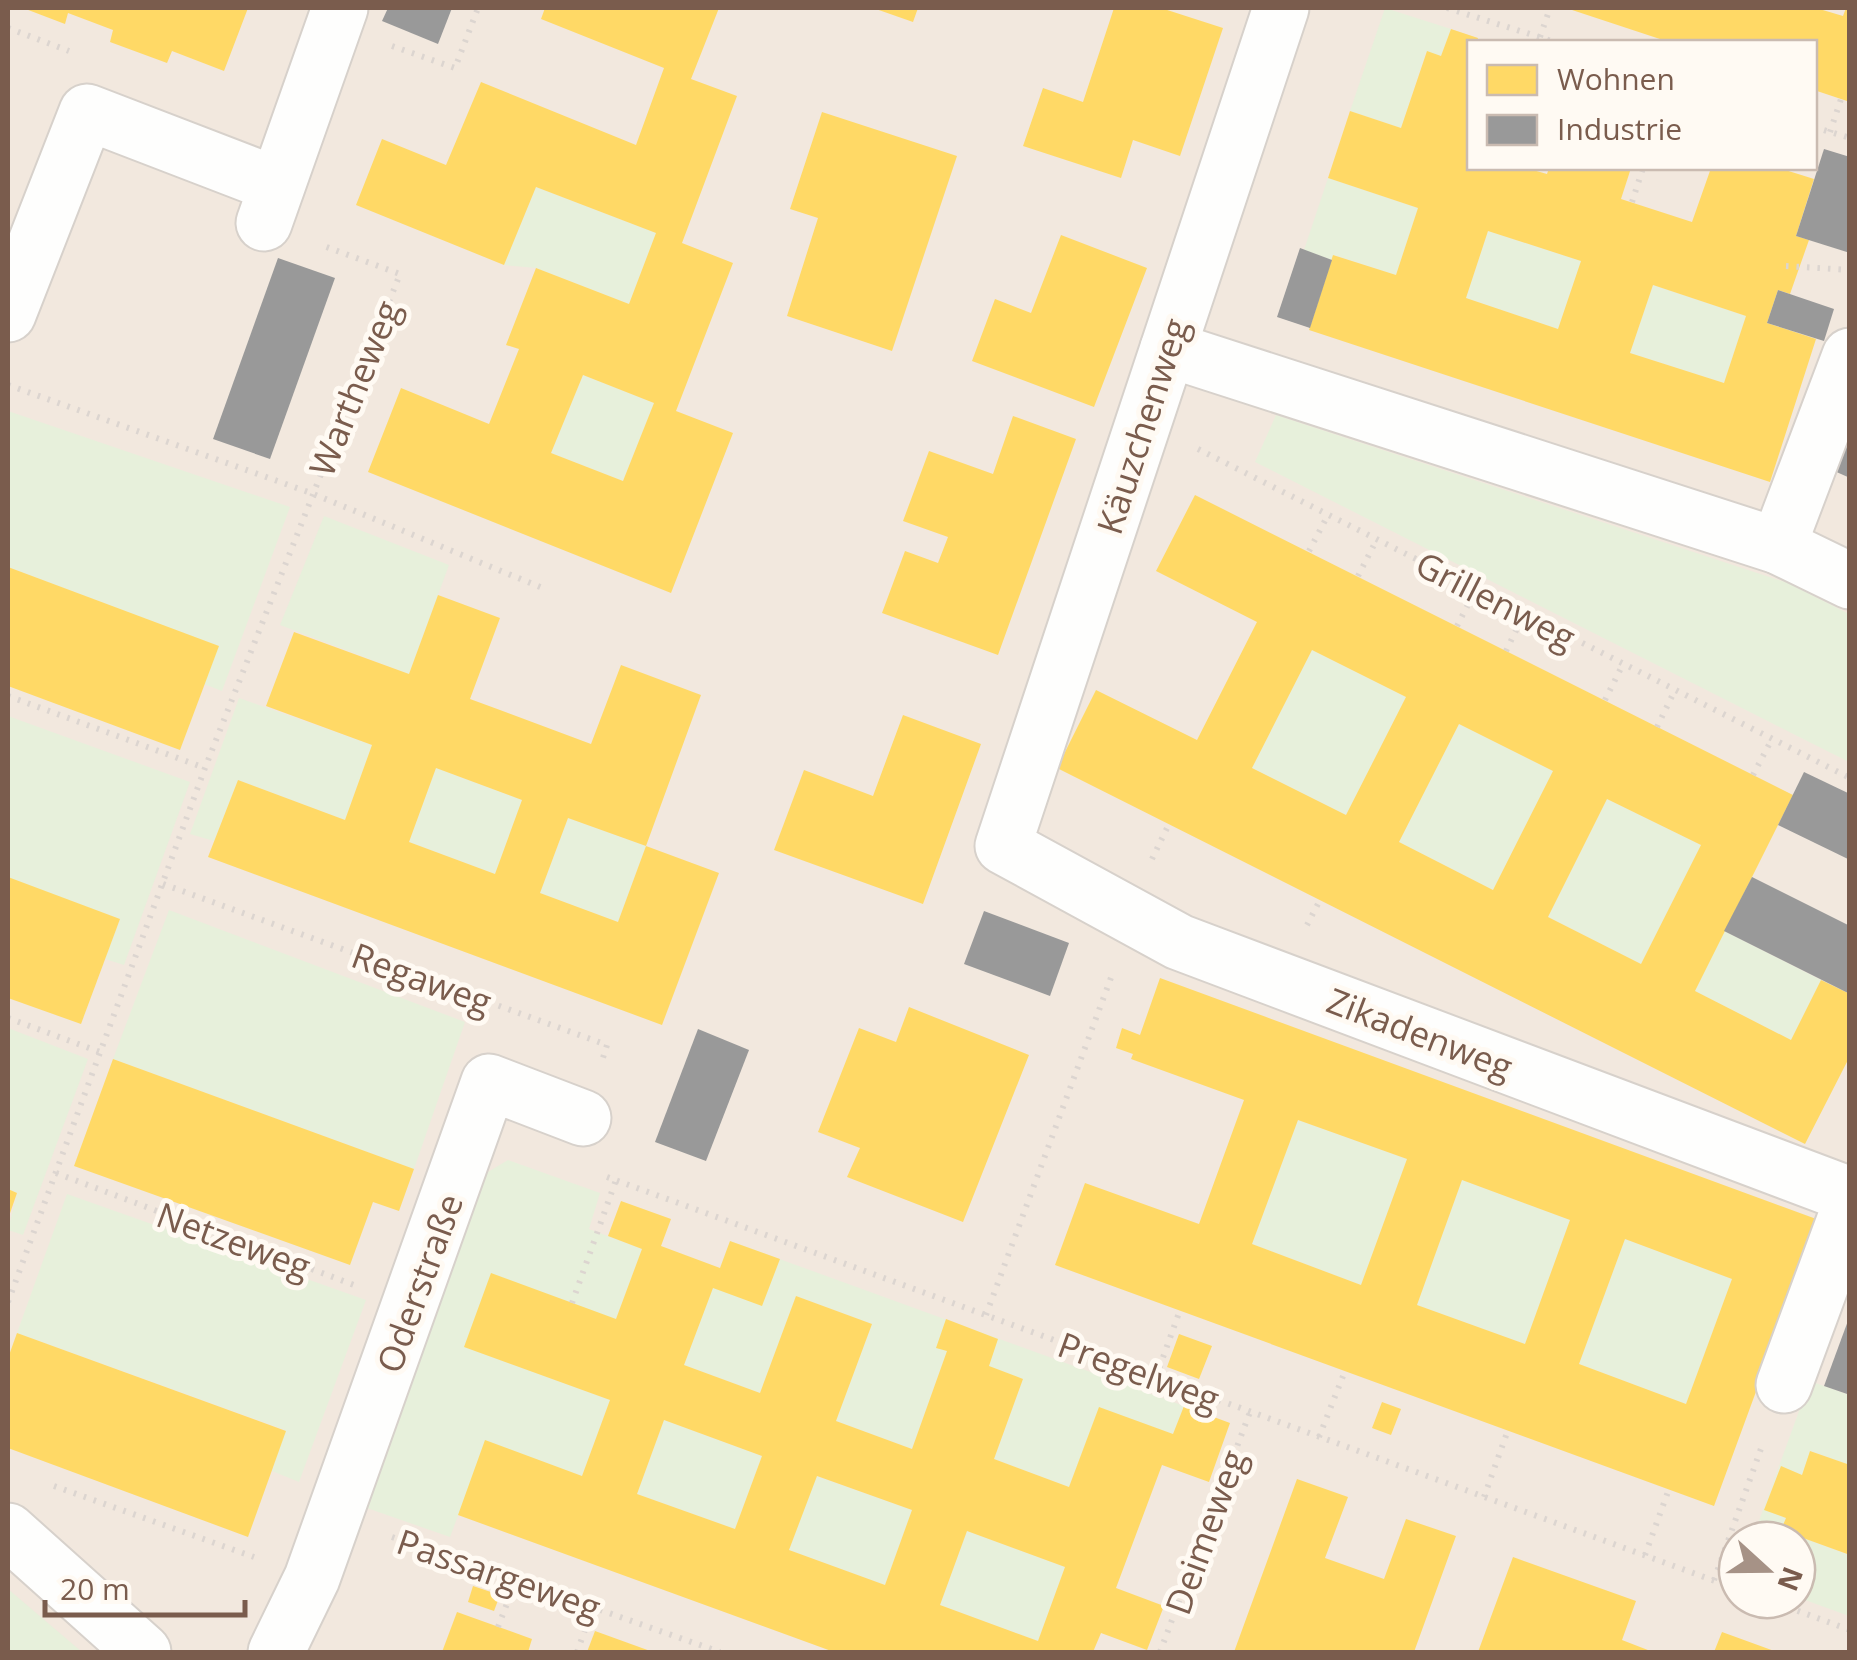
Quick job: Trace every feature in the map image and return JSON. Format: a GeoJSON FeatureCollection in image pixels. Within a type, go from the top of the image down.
{"type":"FeatureCollection","features":[{"type":"Feature","properties":{"kind":"street","name":"Käuzchenweg"},"geometry":{"type":"LineString","coordinates":[[1003,846],[1281,8]]}},
{"type":"Feature","properties":{"kind":"street"},"geometry":{"type":"LineString","coordinates":[[8,314],[86,112],[271,204],[337,16]]}},
{"type":"Feature","properties":{"kind":"street"},"geometry":{"type":"LineString","coordinates":[[1168,349],[1778,546],[1850,581]]}},
{"type":"Feature","properties":{"kind":"street"},"geometry":{"type":"LineString","coordinates":[[1778,546],[1850,356]]}},
{"type":"Feature","properties":{"kind":"street","name":"Zikadenweg"},"geometry":{"type":"LineString","coordinates":[[1003,846],[1196,949],[1850,1195]]}},
{"type":"Feature","properties":{"kind":"street","name":"Oderstraße"},"geometry":{"type":"LineString","coordinates":[[276,1652],[312,1578],[489,1082],[583,1118]]}},
{"type":"Feature","properties":{"kind":"street"},"geometry":{"type":"LineString","coordinates":[[1784,1386],[1850,1206]]}},
{"type":"Feature","properties":{"kind":"street"},"geometry":{"type":"LineString","coordinates":[[8,1531],[143,1652]]}},
{"type":"Feature","properties":{"kind":"path"},"geometry":{"type":"LineString","coordinates":[[337,16],[455,68],[478,8]]}},
{"type":"Feature","properties":{"kind":"path"},"geometry":{"type":"LineString","coordinates":[[1446,8],[1528,38],[1548,40]]}},
{"type":"Feature","properties":{"kind":"path"},"geometry":{"type":"LineString","coordinates":[[1540,38],[1550,8]]}},
{"type":"Feature","properties":{"kind":"path"},"geometry":{"type":"LineString","coordinates":[[1830,132],[1841,99]]}},
{"type":"Feature","properties":{"kind":"path"},"geometry":{"type":"LineString","coordinates":[[1817,128],[1850,138]]}},
{"type":"Feature","properties":{"kind":"path"},"geometry":{"type":"LineString","coordinates":[[1632,202],[1643,170]]}},
{"type":"Feature","properties":{"kind":"path","name":"Wartheweg"},"geometry":{"type":"LineString","coordinates":[[271,204],[400,274],[311,494],[546,589]]}},
{"type":"Feature","properties":{"kind":"path"},"geometry":{"type":"LineString","coordinates":[[1786,266],[1850,270]]}},
{"type":"Feature","properties":{"kind":"path"},"geometry":{"type":"LineString","coordinates":[[8,386],[311,494],[8,1302]]}},
{"type":"Feature","properties":{"kind":"path","name":"Grillenweg"},"geometry":{"type":"LineString","coordinates":[[1144,421],[1850,778]]}},
{"type":"Feature","properties":{"kind":"path"},"geometry":{"type":"LineString","coordinates":[[1309,552],[1328,515]]}},
{"type":"Feature","properties":{"kind":"path"},"geometry":{"type":"LineString","coordinates":[[1358,576],[1377,540]]}},
{"type":"Feature","properties":{"kind":"path"},"geometry":{"type":"LineString","coordinates":[[1457,626],[1476,589]]}},
{"type":"Feature","properties":{"kind":"path"},"geometry":{"type":"LineString","coordinates":[[1506,651],[1524,614]]}},
{"type":"Feature","properties":{"kind":"path"},"geometry":{"type":"LineString","coordinates":[[1604,700],[1623,664]]}},
{"type":"Feature","properties":{"kind":"path"},"geometry":{"type":"LineString","coordinates":[[1656,727],[1676,690]]}},
{"type":"Feature","properties":{"kind":"path"},"geometry":{"type":"LineString","coordinates":[[8,696],[206,768]]}},
{"type":"Feature","properties":{"kind":"path"},"geometry":{"type":"LineString","coordinates":[[1753,775],[1772,738]]}},
{"type":"Feature","properties":{"kind":"path","name":"Regaweg"},"geometry":{"type":"LineString","coordinates":[[163,884],[608,1045],[583,1118]]}},
{"type":"Feature","properties":{"kind":"path"},"geometry":{"type":"LineString","coordinates":[[986,1316],[1103,997],[1137,919]]}},
{"type":"Feature","properties":{"kind":"path"},"geometry":{"type":"LineString","coordinates":[[8,1018],[100,1052]]}},
{"type":"Feature","properties":{"kind":"path","name":"Pregelweg"},"geometry":{"type":"LineString","coordinates":[[583,1118],[590,1171],[1717,1581]]}},
{"type":"Feature","properties":{"kind":"path","name":"Netzeweg"},"geometry":{"type":"LineString","coordinates":[[56,1173],[412,1306]]}},
{"type":"Feature","properties":{"kind":"path"},"geometry":{"type":"LineString","coordinates":[[572,1303],[616,1180]]}},
{"type":"Feature","properties":{"kind":"path"},"geometry":{"type":"LineString","coordinates":[[1156,1377],[1180,1310]]}},
{"type":"Feature","properties":{"kind":"path"},"geometry":{"type":"LineString","coordinates":[[1319,1437],[1345,1370]]}},
{"type":"Feature","properties":{"kind":"path"},"geometry":{"type":"LineString","coordinates":[[1714,1580],[1784,1386]]}},
{"type":"Feature","properties":{"kind":"path","name":"Deimeweg"},"geometry":{"type":"LineString","coordinates":[[1160,1652],[1250,1412]]}},
{"type":"Feature","properties":{"kind":"path"},"geometry":{"type":"LineString","coordinates":[[1484,1497],[1508,1430]]}},
{"type":"Feature","properties":{"kind":"path"},"geometry":{"type":"LineString","coordinates":[[45,1482],[312,1578]]}},
{"type":"Feature","properties":{"kind":"path"},"geometry":{"type":"LineString","coordinates":[[1645,1555],[1669,1489]]}},
{"type":"Feature","properties":{"kind":"path","name":"Passargeweg"},"geometry":{"type":"LineString","coordinates":[[334,1516],[720,1652]]}},
{"type":"Feature","properties":{"kind":"path"},"geometry":{"type":"LineString","coordinates":[[498,1627],[516,1580]]}},
{"type":"Feature","properties":{"kind":"path"},"geometry":{"type":"LineString","coordinates":[[578,1652],[594,1608]]}},
{"type":"Feature","properties":{"kind":"path"},"geometry":{"type":"LineString","coordinates":[[1817,1618],[1850,1630]]}},
{"type":"Feature","properties":{"kind":"shaded area"},"geometry":{"type":"Polygon","coordinates":[[[8,8],[1849,8],[1849,1652],[8,1652],[8,8]]]}},
{"type":"Feature","properties":{"kind":"green space"},"geometry":{"type":"Polygon","coordinates":[[[1385,8],[1451,29],[1441,56],[1426,52],[1401,128],[1350,111],[1385,8]]]}},
{"type":"Feature","properties":{"kind":"green space"},"geometry":{"type":"Polygon","coordinates":[[[1328,178],[1418,208],[1396,275],[1334,255],[1332,260],[1304,250],[1328,178]]]}},
{"type":"Feature","properties":{"kind":"green space"},"geometry":{"type":"Polygon","coordinates":[[[536,187],[656,233],[629,304],[536,268],[504,265],[536,187]]]}},
{"type":"Feature","properties":{"kind":"green space"},"geometry":{"type":"Polygon","coordinates":[[[1488,231],[1581,261],[1558,329],[1466,298],[1488,231]]]}},
{"type":"Feature","properties":{"kind":"green space"},"geometry":{"type":"Polygon","coordinates":[[[1653,285],[1746,316],[1724,383],[1630,353],[1653,285]]]}},
{"type":"Feature","properties":{"kind":"green space"},"geometry":{"type":"Polygon","coordinates":[[[583,375],[654,403],[623,481],[551,453],[583,375]]]}},
{"type":"Feature","properties":{"kind":"green space"},"geometry":{"type":"Polygon","coordinates":[[[8,411],[290,507],[222,691],[204,684],[218,646],[8,567],[8,411]]]}},
{"type":"Feature","properties":{"kind":"green space"},"geometry":{"type":"Polygon","coordinates":[[[1276,415],[1788,583],[1849,614],[1849,762],[1255,462],[1276,415]]]}},
{"type":"Feature","properties":{"kind":"green space"},"geometry":{"type":"Polygon","coordinates":[[[324,516],[449,565],[409,674],[280,625],[324,516]]]}},
{"type":"Feature","properties":{"kind":"green space"},"geometry":{"type":"Polygon","coordinates":[[[1312,650],[1406,697],[1346,815],[1252,768],[1312,650]]]}},
{"type":"Feature","properties":{"kind":"green space"},"geometry":{"type":"Polygon","coordinates":[[[239,698],[372,745],[345,820],[238,780],[214,841],[190,834],[239,698]]]}},
{"type":"Feature","properties":{"kind":"green space"},"geometry":{"type":"Polygon","coordinates":[[[8,716],[190,782],[124,965],[105,959],[120,919],[8,878],[8,716]]]}},
{"type":"Feature","properties":{"kind":"green space"},"geometry":{"type":"Polygon","coordinates":[[[1459,724],[1553,771],[1493,890],[1399,842],[1459,724]]]}},
{"type":"Feature","properties":{"kind":"green space"},"geometry":{"type":"Polygon","coordinates":[[[436,768],[522,800],[495,874],[409,842],[436,768]]]}},
{"type":"Feature","properties":{"kind":"green space"},"geometry":{"type":"Polygon","coordinates":[[[1607,799],[1701,845],[1641,964],[1548,917],[1607,799]]]}},
{"type":"Feature","properties":{"kind":"green space"},"geometry":{"type":"Polygon","coordinates":[[[568,818],[646,846],[618,922],[540,893],[568,818]]]}},
{"type":"Feature","properties":{"kind":"green space"},"geometry":{"type":"Polygon","coordinates":[[[169,910],[465,1022],[414,1169],[113,1059],[169,910]]]}},
{"type":"Feature","properties":{"kind":"green space"},"geometry":{"type":"Polygon","coordinates":[[[1724,931],[1821,980],[1791,1040],[1695,991],[1724,931]]]}},
{"type":"Feature","properties":{"kind":"green space"},"geometry":{"type":"Polygon","coordinates":[[[8,1028],[88,1059],[23,1235],[8,1230],[17,1193],[8,1189],[8,1028]]]}},
{"type":"Feature","properties":{"kind":"green space"},"geometry":{"type":"Polygon","coordinates":[[[1298,1120],[1407,1159],[1361,1285],[1252,1244],[1298,1120]]]}},
{"type":"Feature","properties":{"kind":"green space"},"geometry":{"type":"Polygon","coordinates":[[[508,1160],[600,1193],[589,1229],[642,1249],[616,1319],[465,1347],[610,1400],[582,1476],[486,1441],[450,1537],[364,1507],[483,1175],[508,1160]]]}},
{"type":"Feature","properties":{"kind":"green space"},"geometry":{"type":"Polygon","coordinates":[[[1462,1180],[1570,1220],[1525,1344],[1417,1305],[1462,1180]]]}},
{"type":"Feature","properties":{"kind":"green space"},"geometry":{"type":"Polygon","coordinates":[[[67,1194],[366,1300],[299,1482],[272,1471],[285,1430],[17,1333],[67,1194]]]}},
{"type":"Feature","properties":{"kind":"green space"},"geometry":{"type":"Polygon","coordinates":[[[1625,1239],[1732,1279],[1686,1404],[1579,1364],[1625,1239]]]}},
{"type":"Feature","properties":{"kind":"green space"},"geometry":{"type":"Polygon","coordinates":[[[730,1241],[1184,1406],[1173,1434],[1099,1408],[1069,1487],[994,1459],[1023,1379],[947,1351],[912,1449],[836,1421],[872,1324],[796,1296],[760,1393],[684,1365],[730,1241]]]}},
{"type":"Feature","properties":{"kind":"green space"},"geometry":{"type":"Polygon","coordinates":[[[1810,1381],[1849,1395],[1849,1465],[1811,1451],[1802,1475],[1780,1467],[1764,1509],[1785,1520],[1759,1520],[1810,1381]]]}},
{"type":"Feature","properties":{"kind":"green space"},"geometry":{"type":"Polygon","coordinates":[[[664,1420],[762,1456],[735,1529],[637,1494],[664,1420]]]}},
{"type":"Feature","properties":{"kind":"green space"},"geometry":{"type":"Polygon","coordinates":[[[816,1476],[912,1510],[885,1585],[789,1550],[816,1476]]]}},
{"type":"Feature","properties":{"kind":"green space"},"geometry":{"type":"Polygon","coordinates":[[[967,1531],[1065,1567],[1038,1641],[940,1605],[967,1531]]]}},
{"type":"Feature","properties":{"kind":"green space"},"geometry":{"type":"Polygon","coordinates":[[[1817,1543],[1849,1555],[1849,1616],[1817,1604],[1817,1543]]]}},
{"type":"Feature","properties":{"kind":"green space"},"geometry":{"type":"Polygon","coordinates":[[[8,1589],[82,1652],[8,1652],[8,1589]]]}},
{"type":"Feature","properties":{"kind":"building: Wohnen"},"geometry":{"type":"Polygon","coordinates":[[[23,8],[248,8],[224,71],[172,51],[167,63],[110,42],[113,30],[68,13],[65,24],[23,8]]]}},
{"type":"Feature","properties":{"kind":"building: Wohnen"},"geometry":{"type":"Polygon","coordinates":[[[545,8],[719,8],[691,79],[737,96],[682,243],[733,263],[676,411],[733,433],[671,593],[368,472],[401,388],[489,424],[519,349],[506,345],[536,268],[629,304],[656,233],[536,187],[504,265],[356,205],[382,139],[446,165],[481,82],[636,145],[664,68],[541,19],[545,8]],[[583,375],[551,453],[623,481],[654,403],[583,375]]]}},
{"type":"Feature","properties":{"kind":"building: Wohnen"},"geometry":{"type":"Polygon","coordinates":[[[873,8],[918,8],[913,22],[873,8]]]}},
{"type":"Feature","properties":{"kind":"building: Wohnen"},"geometry":{"type":"Polygon","coordinates":[[[1114,8],[1161,8],[1223,28],[1180,156],[1133,140],[1121,178],[1023,146],[1043,88],[1083,102],[1114,8]]]}},
{"type":"Feature","properties":{"kind":"building: Wohnen"},"geometry":{"type":"Polygon","coordinates":[[[1566,8],[1816,8],[1843,16],[1846,8],[1850,8],[1850,102],[1817,91],[1817,40],[1663,40],[1566,8]]]}},
{"type":"Feature","properties":{"kind":"building: Wohnen"},"geometry":{"type":"Polygon","coordinates":[[[1451,29],[1478,38],[1467,40],[1467,170],[1533,170],[1547,174],[1548,170],[1630,170],[1621,199],[1692,222],[1710,170],[1785,170],[1814,179],[1796,236],[1809,240],[1790,294],[1778,290],[1767,323],[1816,339],[1770,482],[1309,330],[1333,255],[1396,275],[1418,208],[1328,178],[1350,111],[1401,128],[1427,51],[1441,56],[1451,29]],[[1488,231],[1466,298],[1558,329],[1581,261],[1488,231]],[[1653,285],[1630,353],[1724,383],[1746,316],[1653,285]]]}},
{"type":"Feature","properties":{"kind":"building: Wohnen"},"geometry":{"type":"Polygon","coordinates":[[[822,112],[957,156],[892,351],[787,316],[818,218],[790,209],[822,112]]]}},
{"type":"Feature","properties":{"kind":"building: Wohnen"},"geometry":{"type":"Polygon","coordinates":[[[1061,235],[1147,268],[1094,407],[972,361],[995,299],[1031,313],[1061,235]]]}},
{"type":"Feature","properties":{"kind":"building: Wohnen"},"geometry":{"type":"Polygon","coordinates":[[[1013,416],[1076,439],[998,655],[882,613],[905,551],[938,563],[948,537],[903,521],[929,451],[993,474],[1013,416]]]}},
{"type":"Feature","properties":{"kind":"building: Wohnen"},"geometry":{"type":"Polygon","coordinates":[[[1195,495],[1793,795],[1695,991],[1791,1040],[1821,980],[1850,994],[1850,1056],[1805,1144],[1057,768],[1096,690],[1197,740],[1257,622],[1156,571],[1195,495]],[[1312,650],[1252,768],[1346,815],[1406,697],[1312,650]],[[1459,724],[1399,842],[1493,890],[1553,771],[1459,724]],[[1607,799],[1548,917],[1641,964],[1701,845],[1607,799]]]}},
{"type":"Feature","properties":{"kind":"building: Wohnen"},"geometry":{"type":"Polygon","coordinates":[[[8,567],[219,646],[180,750],[8,686],[8,567]]]}},
{"type":"Feature","properties":{"kind":"building: Wohnen"},"geometry":{"type":"Polygon","coordinates":[[[438,595],[500,618],[470,699],[591,744],[621,665],[701,695],[646,846],[719,873],[662,1025],[208,857],[238,780],[345,820],[372,745],[266,706],[294,632],[409,674],[438,595]],[[436,768],[409,842],[495,874],[522,800],[436,768]],[[568,818],[540,893],[618,922],[646,846],[568,818]]]}},
{"type":"Feature","properties":{"kind":"building: Wohnen"},"geometry":{"type":"Polygon","coordinates":[[[903,715],[981,744],[923,904],[774,850],[804,770],[873,796],[903,715]]]}},
{"type":"Feature","properties":{"kind":"building: Wohnen"},"geometry":{"type":"Polygon","coordinates":[[[8,877],[120,919],[81,1024],[8,998],[8,877]]]}},
{"type":"Feature","properties":{"kind":"building: Wohnen"},"geometry":{"type":"Polygon","coordinates":[[[1160,978],[1819,1220],[1714,1506],[1055,1265],[1085,1183],[1199,1224],[1244,1100],[1131,1059],[1133,1054],[1116,1048],[1122,1028],[1140,1035],[1160,978]],[[1298,1120],[1252,1244],[1361,1285],[1407,1159],[1298,1120]],[[1462,1180],[1417,1305],[1525,1344],[1570,1220],[1462,1180]],[[1625,1239],[1579,1364],[1686,1404],[1732,1279],[1625,1239]]]}},
{"type":"Feature","properties":{"kind":"building: Wohnen"},"geometry":{"type":"Polygon","coordinates":[[[909,1007],[1029,1055],[963,1222],[847,1177],[860,1148],[818,1132],[859,1028],[896,1042],[909,1007]]]}},
{"type":"Feature","properties":{"kind":"building: Wohnen"},"geometry":{"type":"Polygon","coordinates":[[[113,1059],[414,1169],[399,1211],[373,1202],[350,1265],[74,1166],[113,1059]]]}},
{"type":"Feature","properties":{"kind":"building: Wohnen"},"geometry":{"type":"Polygon","coordinates":[[[8,1189],[17,1193],[8,1219],[8,1189]]]}},
{"type":"Feature","properties":{"kind":"building: Wohnen"},"geometry":{"type":"Polygon","coordinates":[[[621,1201],[671,1219],[661,1246],[720,1268],[730,1241],[780,1259],[762,1306],[713,1288],[684,1365],[760,1393],[796,1296],[872,1324],[836,1421],[912,1449],[947,1351],[936,1348],[946,1319],[998,1339],[989,1366],[1023,1379],[994,1459],[1069,1487],[1099,1407],[1173,1434],[1184,1406],[1230,1423],[1209,1482],[1162,1465],[1116,1588],[1164,1606],[1147,1650],[1101,1633],[1093,1652],[834,1652],[458,1515],[485,1440],[582,1476],[610,1400],[464,1347],[491,1273],[616,1319],[642,1249],[608,1236],[621,1201]],[[664,1420],[637,1494],[735,1529],[762,1456],[664,1420]],[[817,1476],[789,1550],[885,1585],[912,1510],[817,1476]],[[967,1531],[940,1605],[1038,1641],[1065,1567],[967,1531]]]}},
{"type":"Feature","properties":{"kind":"building: Wohnen"},"geometry":{"type":"Polygon","coordinates":[[[17,1333],[286,1431],[248,1537],[8,1448],[8,1358],[17,1333]]]}},
{"type":"Feature","properties":{"kind":"building: Wohnen"},"geometry":{"type":"Polygon","coordinates":[[[1179,1334],[1212,1346],[1199,1379],[1167,1367],[1179,1334]]]}},
{"type":"Feature","properties":{"kind":"building: Wohnen"},"geometry":{"type":"Polygon","coordinates":[[[1382,1402],[1401,1409],[1391,1435],[1372,1428],[1382,1402]]]}},
{"type":"Feature","properties":{"kind":"building: Wohnen"},"geometry":{"type":"Polygon","coordinates":[[[1810,1451],[1850,1465],[1850,1555],[1817,1543],[1817,1520],[1785,1520],[1764,1510],[1781,1466],[1802,1475],[1810,1451]]]}},
{"type":"Feature","properties":{"kind":"building: Wohnen"},"geometry":{"type":"Polygon","coordinates":[[[1297,1479],[1348,1497],[1325,1558],[1384,1579],[1406,1519],[1456,1536],[1414,1652],[1234,1652],[1297,1479]]]}},
{"type":"Feature","properties":{"kind":"building: Wohnen"},"geometry":{"type":"Polygon","coordinates":[[[1513,1557],[1636,1601],[1622,1640],[1653,1652],[1478,1652],[1513,1557]]]}},
{"type":"Feature","properties":{"kind":"building: Wohnen"},"geometry":{"type":"Polygon","coordinates":[[[473,1586],[500,1595],[494,1611],[468,1602],[473,1586]]]}},
{"type":"Feature","properties":{"kind":"building: Wohnen"},"geometry":{"type":"Polygon","coordinates":[[[457,1612],[532,1639],[528,1652],[442,1652],[457,1612]]]}},
{"type":"Feature","properties":{"kind":"building: Wohnen"},"geometry":{"type":"Polygon","coordinates":[[[595,1631],[653,1652],[587,1652],[595,1631]]]}},
{"type":"Feature","properties":{"kind":"building: Wohnen"},"geometry":{"type":"Polygon","coordinates":[[[1722,1632],[1777,1652],[1714,1652],[1722,1632]]]}},
{"type":"Feature","properties":{"kind":"building: Industrie"},"geometry":{"type":"Polygon","coordinates":[[[388,8],[452,8],[438,44],[382,21],[388,8]]]}},
{"type":"Feature","properties":{"kind":"building: Industrie"},"geometry":{"type":"Polygon","coordinates":[[[1824,149],[1850,157],[1850,253],[1796,236],[1824,149]]]}},
{"type":"Feature","properties":{"kind":"building: Industrie"},"geometry":{"type":"Polygon","coordinates":[[[1300,248],[1332,260],[1310,328],[1277,317],[1300,248]]]}},
{"type":"Feature","properties":{"kind":"building: Industrie"},"geometry":{"type":"Polygon","coordinates":[[[278,258],[335,278],[270,459],[213,439],[278,258]]]}},
{"type":"Feature","properties":{"kind":"building: Industrie"},"geometry":{"type":"Polygon","coordinates":[[[1778,290],[1834,309],[1824,341],[1767,323],[1778,290]]]}},
{"type":"Feature","properties":{"kind":"building: Industrie"},"geometry":{"type":"Polygon","coordinates":[[[1850,435],[1850,478],[1832,470],[1850,435]]]}},
{"type":"Feature","properties":{"kind":"building: Industrie"},"geometry":{"type":"Polygon","coordinates":[[[1804,772],[1850,794],[1850,860],[1778,825],[1804,772]]]}},
{"type":"Feature","properties":{"kind":"building: Industrie"},"geometry":{"type":"Polygon","coordinates":[[[1752,877],[1850,926],[1850,994],[1724,931],[1752,877]]]}},
{"type":"Feature","properties":{"kind":"building: Industrie"},"geometry":{"type":"Polygon","coordinates":[[[984,911],[1069,943],[1050,996],[964,964],[984,911]]]}},
{"type":"Feature","properties":{"kind":"building: Industrie"},"geometry":{"type":"Polygon","coordinates":[[[698,1029],[749,1050],[706,1161],[655,1142],[698,1029]]]}},
{"type":"Feature","properties":{"kind":"building: Industrie"},"geometry":{"type":"Polygon","coordinates":[[[1850,1319],[1850,1395],[1824,1386],[1850,1319]]]}}]}
